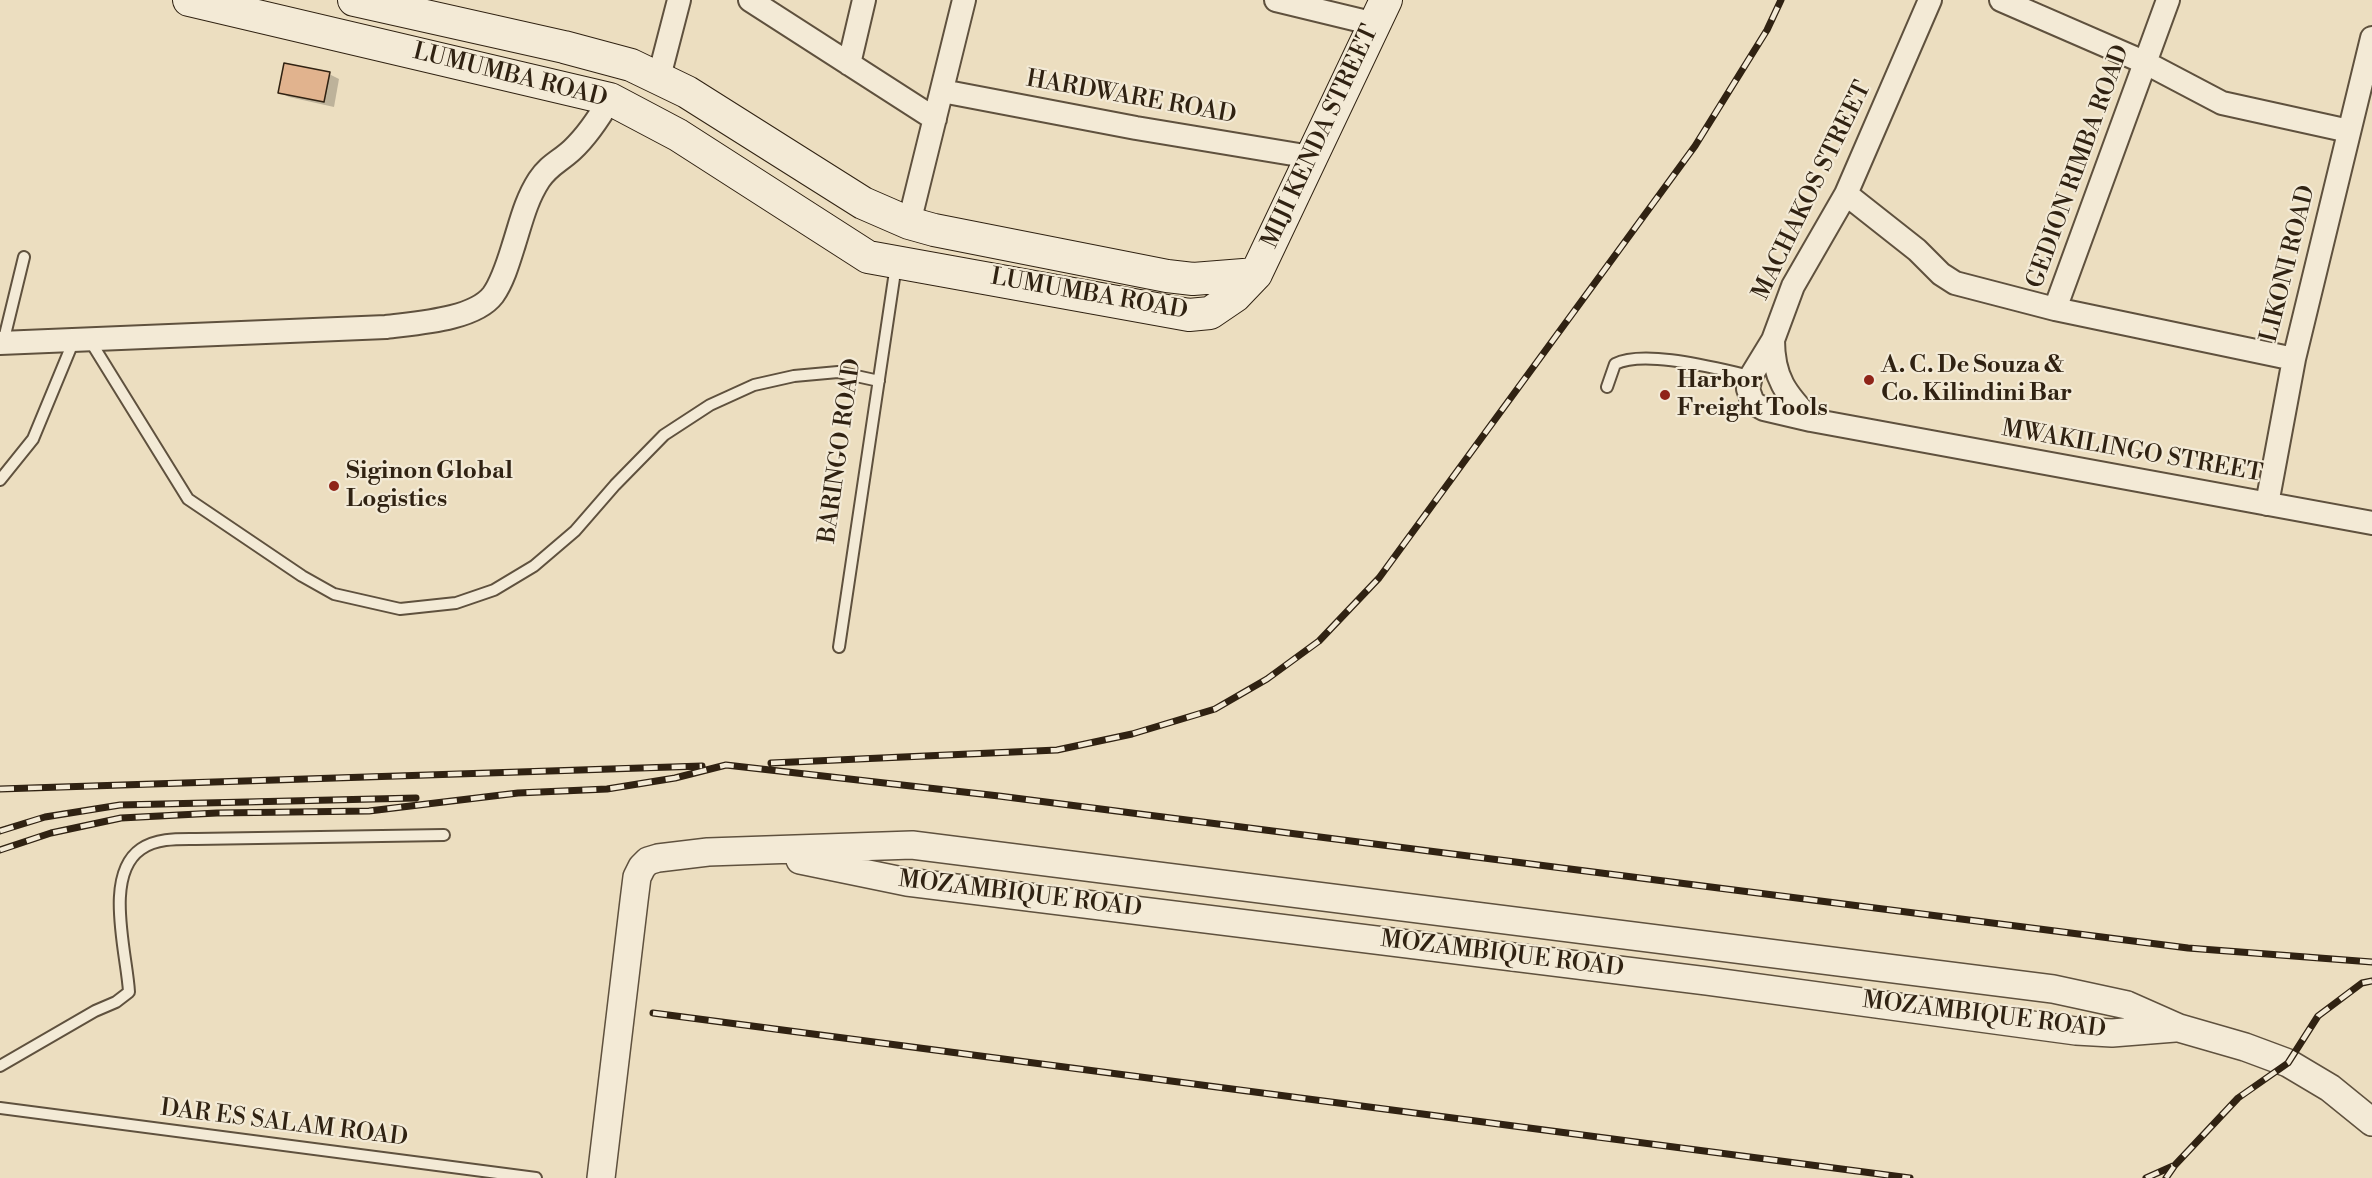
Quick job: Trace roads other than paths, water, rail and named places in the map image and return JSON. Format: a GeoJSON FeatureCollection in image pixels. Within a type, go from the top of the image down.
{"type":"FeatureCollection","features":[{"type":"Feature","properties":{"kind":"main road","name":"LUMUMBA ROAD"},"geometry":{"type":"LineString","coordinates":[[189,0],[610,99],[678,135],[868,257],[1189,315],[1209,313],[1235,296],[1256,274]]}},
{"type":"Feature","properties":{"kind":"main road","name":"LUMUMBA ROAD"},"geometry":{"type":"LineString","coordinates":[[354,0],[564,47],[631,65],[687,92],[862,203],[909,223],[1095,263],[1193,279],[1256,274]]}},
{"type":"Feature","properties":{"kind":"main road","name":"MIJI KENDA STREET"},"geometry":{"type":"LineString","coordinates":[[1256,274],[1381,12]]}},
{"type":"Feature","properties":{"kind":"street"},"geometry":{"type":"LineString","coordinates":[[659,77],[679,0]]}},
{"type":"Feature","properties":{"kind":"street"},"geometry":{"type":"LineString","coordinates":[[849,64],[864,0]]}},
{"type":"Feature","properties":{"kind":"street"},"geometry":{"type":"LineString","coordinates":[[909,223],[964,0]]}},
{"type":"Feature","properties":{"kind":"street"},"geometry":{"type":"LineString","coordinates":[[1276,0],[1381,12]]}},
{"type":"Feature","properties":{"kind":"street","name":"MACHAKOS STREET"},"geometry":{"type":"LineString","coordinates":[[1751,376],[1773,340],[1793,286],[1846,194],[1930,0]]}},
{"type":"Feature","properties":{"kind":"street"},"geometry":{"type":"LineString","coordinates":[[2001,0],[2146,63],[2222,103],[2349,131]]}},
{"type":"Feature","properties":{"kind":"street","name":"GEDION RIMBA ROAD"},"geometry":{"type":"LineString","coordinates":[[1846,194],[1917,250],[1941,274],[1955,283],[2055,309],[2168,0]]}},
{"type":"Feature","properties":{"kind":"street"},"geometry":{"type":"LineString","coordinates":[[759,3],[849,64],[935,118]]}},
{"type":"Feature","properties":{"kind":"street","name":"LIKONI ROAD"},"geometry":{"type":"LineString","coordinates":[[2267,504],[2294,359],[2372,38]]}},
{"type":"Feature","properties":{"kind":"street","name":"HARDWARE ROAD"},"geometry":{"type":"LineString","coordinates":[[942,91],[1136,128],[1311,157]]}},
{"type":"Feature","properties":{"kind":"street"},"geometry":{"type":"LineString","coordinates":[[1,343],[386,327],[443,319],[479,307],[493,294],[535,186],[547,167],[571,150],[589,131],[610,99]]}},
{"type":"Feature","properties":{"kind":"street"},"geometry":{"type":"LineString","coordinates":[[1088,297],[1095,263]]}},
{"type":"Feature","properties":{"kind":"street"},"geometry":{"type":"LineString","coordinates":[[2055,309],[2294,359]]}},
{"type":"Feature","properties":{"kind":"street"},"geometry":{"type":"LineString","coordinates":[[1773,340],[1776,368],[1787,395],[1811,420]]}},
{"type":"Feature","properties":{"kind":"street","name":"MWAKILINGO STREET"},"geometry":{"type":"LineString","coordinates":[[1751,376],[1748,389],[1753,403],[1764,409],[1811,420],[2372,522]]}},
{"type":"Feature","properties":{"kind":"street","name":"MOZAMBIQUE ROAD"},"geometry":{"type":"LineString","coordinates":[[601,1178],[637,877],[648,861],[708,852],[912,845],[1711,944],[2053,989],[2127,1005],[2179,1028]]}},
{"type":"Feature","properties":{"kind":"street","name":"MOZAMBIQUE ROAD"},"geometry":{"type":"LineString","coordinates":[[755,851],[908,882],[1695,979],[2076,1031],[2112,1033],[2179,1028]]}},
{"type":"Feature","properties":{"kind":"street"},"geometry":{"type":"LineString","coordinates":[[2179,1028],[2245,1047],[2288,1063],[2330,1088],[2372,1122]]}},
{"type":"Feature","properties":{"kind":"lane"},"geometry":{"type":"LineString","coordinates":[[1,343],[24,258]]}},
{"type":"Feature","properties":{"kind":"lane","name":"BARINGO ROAD"},"geometry":{"type":"LineString","coordinates":[[839,647],[896,262]]}},
{"type":"Feature","properties":{"kind":"lane"},"geometry":{"type":"LineString","coordinates":[[0,480],[33,439],[82,340],[188,499],[302,576],[334,594],[400,609],[456,603],[494,590],[534,566],[575,531],[615,485],[664,435],[710,405],[754,384],[794,376],[838,372],[879,381]]}},
{"type":"Feature","properties":{"kind":"lane"},"geometry":{"type":"LineString","coordinates":[[1606,387],[1615,364],[1626,358],[1687,363],[1751,376]]}},
{"type":"Feature","properties":{"kind":"lane"},"geometry":{"type":"LineString","coordinates":[[0,1066],[95,1011],[116,1002],[129,992],[121,940],[120,892],[126,870],[142,849],[164,840],[444,835]]}},
{"type":"Feature","properties":{"kind":"lane","name":"DAR ES SALAM ROAD"},"geometry":{"type":"LineString","coordinates":[[0,1108],[536,1178]]}},
{"type":"Feature","properties":{"kind":"railway"},"geometry":{"type":"LineString","coordinates":[[771,763],[1057,750],[1132,734],[1215,709],[1267,679],[1319,641],[1379,578],[1695,146],[1767,30],[1781,0]]}},
{"type":"Feature","properties":{"kind":"railway"},"geometry":{"type":"LineString","coordinates":[[0,850],[51,833],[121,818],[217,813],[369,811],[518,793],[607,789],[675,778],[726,765],[999,796],[2188,948],[2372,962]]}},
{"type":"Feature","properties":{"kind":"railway"},"geometry":{"type":"LineString","coordinates":[[0,789],[702,766]]}},
{"type":"Feature","properties":{"kind":"railway"},"geometry":{"type":"LineString","coordinates":[[0,831],[45,817],[120,805],[416,798]]}},
{"type":"Feature","properties":{"kind":"railway"},"geometry":{"type":"LineString","coordinates":[[2166,1178],[2175,1165],[2238,1098],[2288,1063],[2318,1016],[2362,983],[2372,981]]}},
{"type":"Feature","properties":{"kind":"railway"},"geometry":{"type":"LineString","coordinates":[[653,1013],[1910,1178]]}},
{"type":"Feature","properties":{"kind":"railway"},"geometry":{"type":"LineString","coordinates":[[2146,1178],[2173,1166]]}},
{"type":"Feature","properties":{"kind":"place","name":"A. C. De Souza & Co. Kilindini Bar"},"geometry":{"type":"Point","coordinates":[1869,380]}},
{"type":"Feature","properties":{"kind":"place","name":"Harbor Freight Tools"},"geometry":{"type":"Point","coordinates":[1665,395]}},
{"type":"Feature","properties":{"kind":"place","name":"Siginon Global Logistics"},"geometry":{"type":"Point","coordinates":[334,486]}}]}
